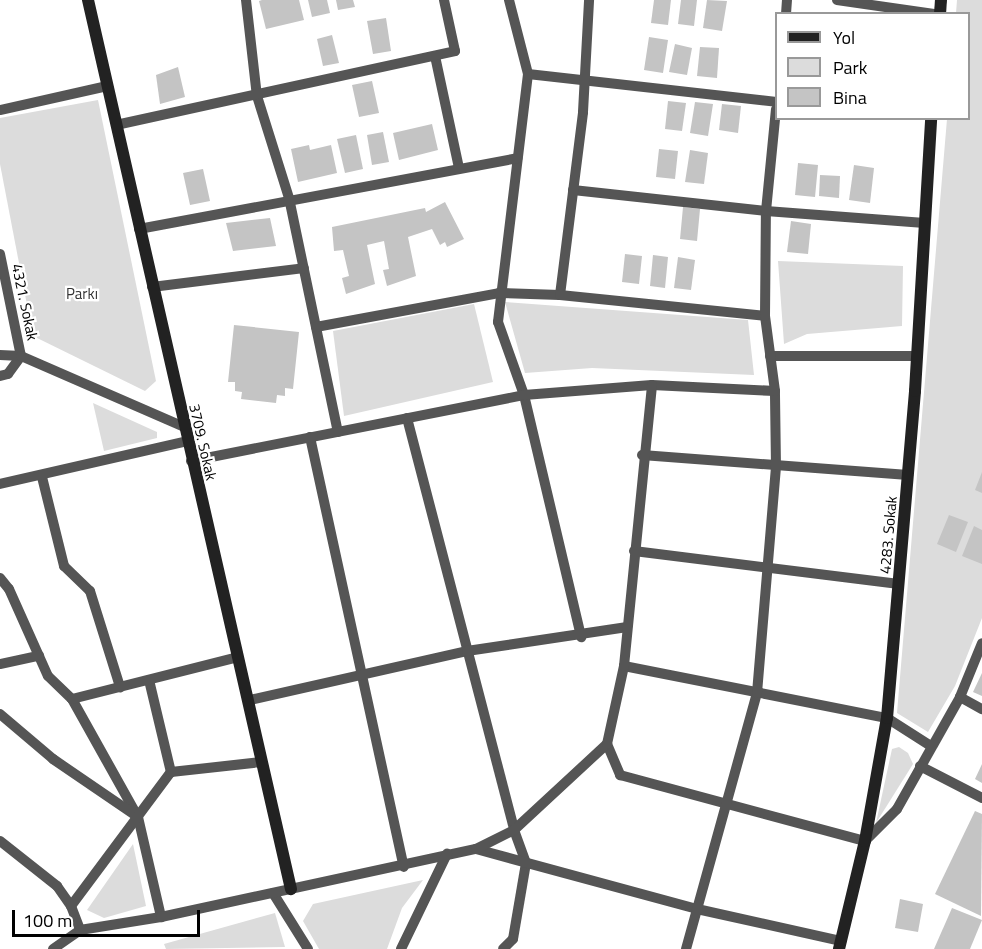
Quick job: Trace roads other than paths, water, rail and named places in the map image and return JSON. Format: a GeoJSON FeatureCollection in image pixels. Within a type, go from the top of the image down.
{"type":"FeatureCollection","features":[{"type":"Feature","properties":{"kind":"street","name":"3709. Sokak"},"geometry":{"type":"LineString","coordinates":[[88,0],[191,461],[250,700],[261,762],[291,889]]}},
{"type":"Feature","properties":{"kind":"street"},"geometry":{"type":"LineString","coordinates":[[246,0],[257,96],[289,198],[338,432]]}},
{"type":"Feature","properties":{"kind":"street"},"geometry":{"type":"LineString","coordinates":[[116,125],[455,51],[444,0]]}},
{"type":"Feature","properties":{"kind":"street"},"geometry":{"type":"LineString","coordinates":[[509,0],[528,74],[499,293],[498,322],[524,395],[581,637]]}},
{"type":"Feature","properties":{"kind":"street"},"geometry":{"type":"LineString","coordinates":[[560,295],[585,83],[589,0]]}},
{"type":"Feature","properties":{"kind":"street"},"geometry":{"type":"LineString","coordinates":[[837,0],[920,12]]}},
{"type":"Feature","properties":{"kind":"street"},"geometry":{"type":"LineString","coordinates":[[435,56],[459,168]]}},
{"type":"Feature","properties":{"kind":"street"},"geometry":{"type":"LineString","coordinates":[[528,74],[585,83],[775,102]]}},
{"type":"Feature","properties":{"kind":"street"},"geometry":{"type":"LineString","coordinates":[[0,110],[107,86]]}},
{"type":"Feature","properties":{"kind":"street"},"geometry":{"type":"LineString","coordinates":[[686,949],[757,693],[770,568],[776,466],[775,391],[765,316],[766,211],[776,120]]}},
{"type":"Feature","properties":{"kind":"street","name":"4283. Sokak"},"geometry":{"type":"LineString","coordinates":[[840,945],[865,841],[887,718],[917,356],[931,120]]}},
{"type":"Feature","properties":{"kind":"street"},"geometry":{"type":"LineString","coordinates":[[139,229],[289,198],[517,158]]}},
{"type":"Feature","properties":{"kind":"street"},"geometry":{"type":"LineString","coordinates":[[573,190],[766,211],[925,223]]}},
{"type":"Feature","properties":{"kind":"street","name":"4321. Sokak"},"geometry":{"type":"LineString","coordinates":[[0,254],[21,356]]}},
{"type":"Feature","properties":{"kind":"street"},"geometry":{"type":"LineString","coordinates":[[152,287],[304,268]]}},
{"type":"Feature","properties":{"kind":"street"},"geometry":{"type":"LineString","coordinates":[[316,327],[499,293],[560,295],[765,316]]}},
{"type":"Feature","properties":{"kind":"street"},"geometry":{"type":"LineString","coordinates":[[0,355],[21,356],[184,427]]}},
{"type":"Feature","properties":{"kind":"street"},"geometry":{"type":"LineString","coordinates":[[0,376],[8,374],[21,356]]}},
{"type":"Feature","properties":{"kind":"street"},"geometry":{"type":"LineString","coordinates":[[770,356],[917,356]]}},
{"type":"Feature","properties":{"kind":"street"},"geometry":{"type":"LineString","coordinates":[[53,949],[80,930],[161,917],[404,867],[447,854],[476,849],[514,830],[607,744],[624,666],[642,455],[652,385]]}},
{"type":"Feature","properties":{"kind":"street"},"geometry":{"type":"LineString","coordinates":[[191,461],[524,395],[652,385],[775,391]]}},
{"type":"Feature","properties":{"kind":"street"},"geometry":{"type":"LineString","coordinates":[[407,418],[514,830],[526,863],[513,939],[503,949]]}},
{"type":"Feature","properties":{"kind":"street"},"geometry":{"type":"LineString","coordinates":[[310,437],[404,867]]}},
{"type":"Feature","properties":{"kind":"street"},"geometry":{"type":"LineString","coordinates":[[0,484],[42,477],[187,441]]}},
{"type":"Feature","properties":{"kind":"street"},"geometry":{"type":"LineString","coordinates":[[642,455],[908,475]]}},
{"type":"Feature","properties":{"kind":"street"},"geometry":{"type":"LineString","coordinates":[[42,477],[64,566],[90,591],[120,687]]}},
{"type":"Feature","properties":{"kind":"street"},"geometry":{"type":"LineString","coordinates":[[634,551],[899,584]]}},
{"type":"Feature","properties":{"kind":"street"},"geometry":{"type":"LineString","coordinates":[[0,578],[9,589],[48,676],[72,699],[138,817],[161,917]]}},
{"type":"Feature","properties":{"kind":"street"},"geometry":{"type":"LineString","coordinates":[[250,700],[467,651],[581,637],[627,627]]}},
{"type":"Feature","properties":{"kind":"street"},"geometry":{"type":"LineString","coordinates":[[607,744],[620,775],[865,841],[897,809],[960,697],[982,643]]}},
{"type":"Feature","properties":{"kind":"street"},"geometry":{"type":"LineString","coordinates":[[0,664],[39,656]]}},
{"type":"Feature","properties":{"kind":"street"},"geometry":{"type":"LineString","coordinates":[[72,699],[238,657]]}},
{"type":"Feature","properties":{"kind":"street"},"geometry":{"type":"LineString","coordinates":[[624,666],[887,718],[931,746]]}},
{"type":"Feature","properties":{"kind":"street"},"geometry":{"type":"LineString","coordinates":[[149,680],[171,772]]}},
{"type":"Feature","properties":{"kind":"street"},"geometry":{"type":"LineString","coordinates":[[960,697],[982,709]]}},
{"type":"Feature","properties":{"kind":"street"},"geometry":{"type":"LineString","coordinates":[[0,714],[53,759],[138,817]]}},
{"type":"Feature","properties":{"kind":"street"},"geometry":{"type":"LineString","coordinates":[[71,906],[171,772],[261,762]]}},
{"type":"Feature","properties":{"kind":"street"},"geometry":{"type":"LineString","coordinates":[[920,766],[982,798]]}},
{"type":"Feature","properties":{"kind":"street"},"geometry":{"type":"LineString","coordinates":[[0,841],[57,886],[71,906],[80,930]]}},
{"type":"Feature","properties":{"kind":"street"},"geometry":{"type":"LineString","coordinates":[[476,849],[840,945]]}},
{"type":"Feature","properties":{"kind":"street"},"geometry":{"type":"LineString","coordinates":[[401,949],[447,854]]}},
{"type":"Feature","properties":{"kind":"street"},"geometry":{"type":"LineString","coordinates":[[273,893],[308,949]]}},
{"type":"Feature","properties":{"kind":"park label","name":"Parkı"},"geometry":{"type":"Point","coordinates":[82,294]}}]}
